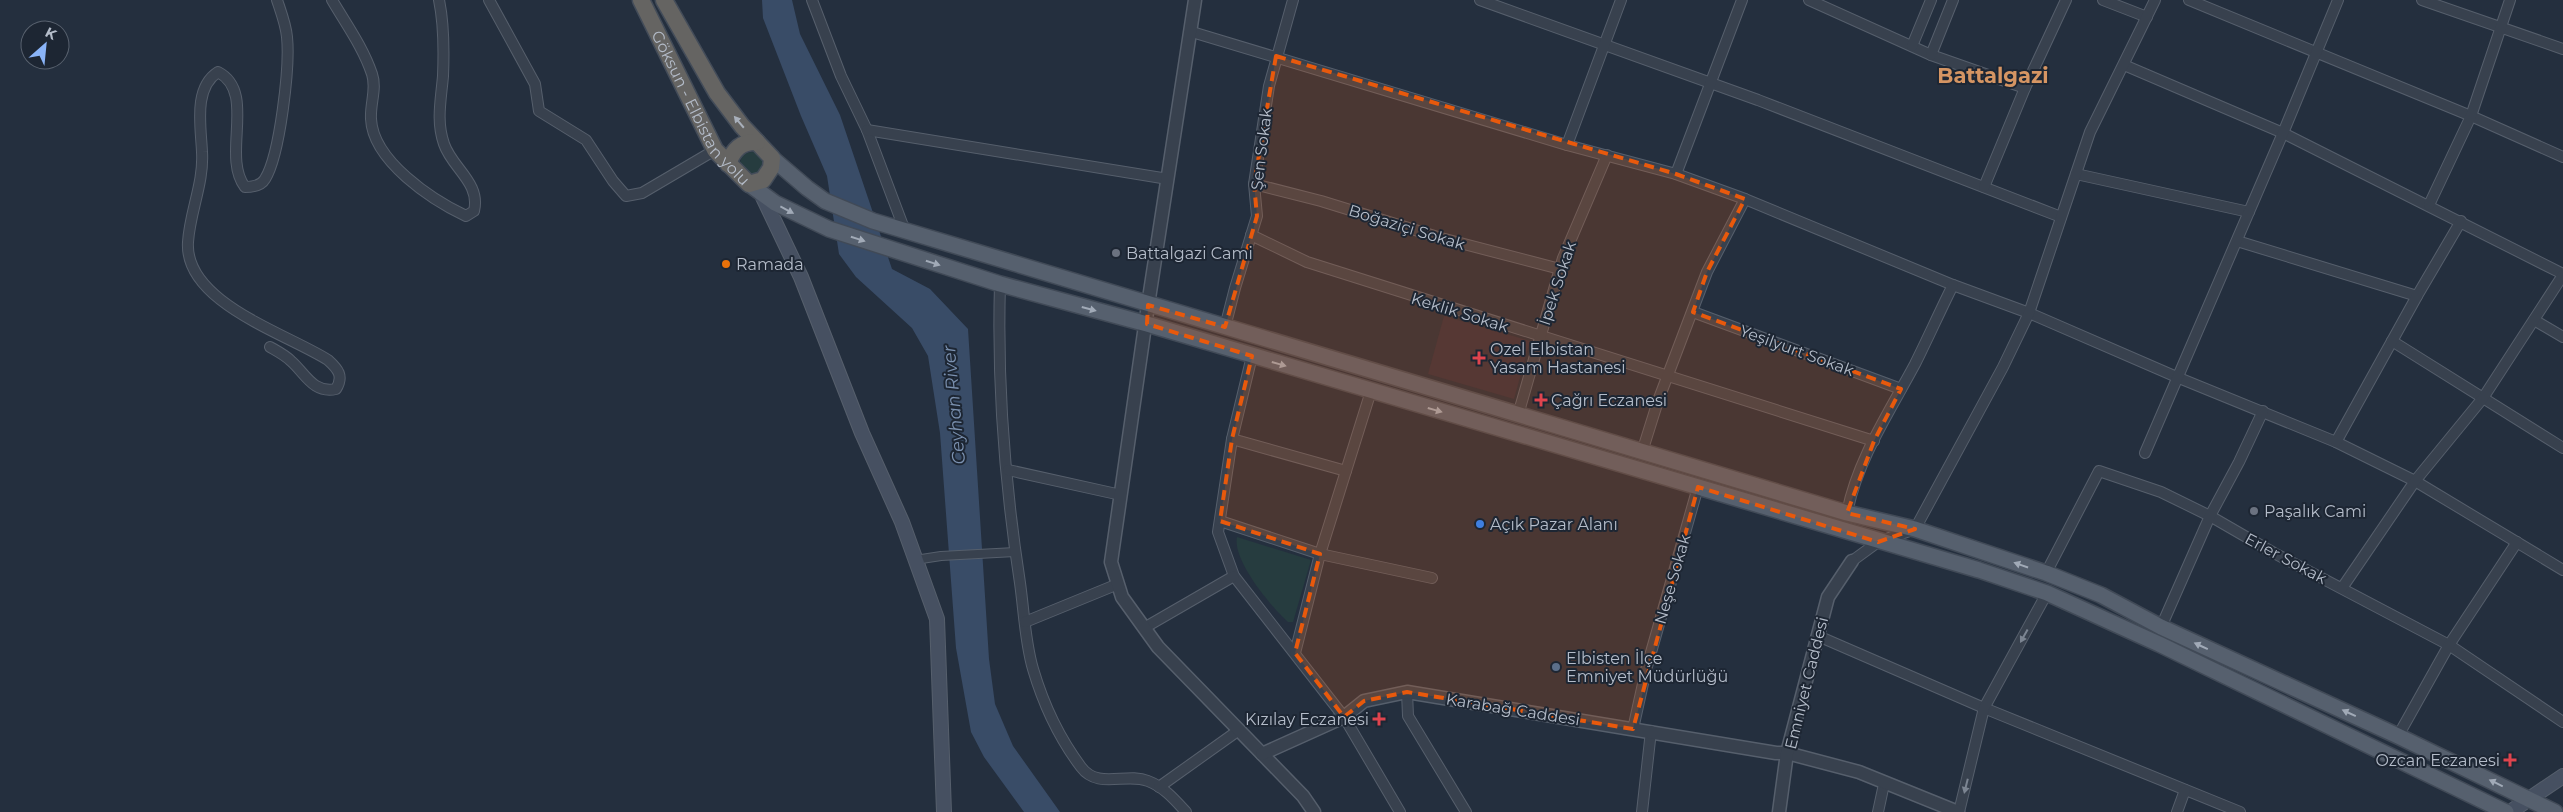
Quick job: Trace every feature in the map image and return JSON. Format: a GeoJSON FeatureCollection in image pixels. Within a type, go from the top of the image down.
{"type":"FeatureCollection","features":[{"type":"Feature","properties":{"kind":"highway","name":"Göksun - Elbistan yolu"},"geometry":{"type":"LineString","coordinates":[[641,0],[715,150],[755,189]]}},
{"type":"Feature","properties":{"kind":"highway","name":"Göksun - Elbistan yolu"},"geometry":{"type":"LineString","coordinates":[[664,0],[717,93],[772,158]]}},
{"type":"Feature","properties":{"kind":"highway"},"geometry":{"type":"LineString","coordinates":[[728,164],[730,156],[742,144],[757,142]]}},
{"type":"Feature","properties":{"kind":"highway"},"geometry":{"type":"LineString","coordinates":[[755,189],[771,168],[772,158]]}},
{"type":"Feature","properties":{"kind":"main road","name":"Göksun - Elbistan yolu"},"geometry":{"type":"LineString","coordinates":[[772,158],[806,188],[825,200],[873,221],[1847,513],[1916,529],[2046,574],[2101,596],[2161,627],[2398,736],[2556,812]]}},
{"type":"Feature","properties":{"kind":"main road","name":"Göksun - Elbistan yolu"},"geometry":{"type":"LineString","coordinates":[[755,189],[775,203],[829,229],[1000,284],[1146,324],[1878,542],[1979,570],[2048,593],[2436,776],[2508,812]]}},
{"type":"Feature","properties":{"kind":"main road"},"geometry":{"type":"LineString","coordinates":[[755,189],[801,277],[862,433],[902,522],[937,618],[944,812]]}},
{"type":"Feature","properties":{"kind":"main road"},"geometry":{"type":"LineString","coordinates":[[2508,812],[2563,776]]}},
{"type":"Feature","properties":{"kind":"street"},"geometry":{"type":"LineString","coordinates":[[270,347],[290,360],[316,386],[329,391],[336,389],[340,376],[338,370],[328,360],[231,308],[207,288],[192,269],[188,255],[188,240],[203,168],[200,116],[204,84],[209,77],[218,72],[225,75],[232,84],[236,96],[239,179],[245,187],[254,188],[265,181],[275,153],[288,65],[287,35],[278,0]]}},
{"type":"Feature","properties":{"kind":"street"},"geometry":{"type":"LineString","coordinates":[[332,0],[365,54],[372,76],[374,98],[371,119],[379,146],[412,182],[445,206],[466,216],[474,211],[476,201],[472,188],[444,146],[438,120],[443,74],[442,14],[439,0]]}},
{"type":"Feature","properties":{"kind":"street"},"geometry":{"type":"LineString","coordinates":[[489,0],[535,84],[539,111],[586,140],[613,182],[626,196],[642,193],[715,150]]}},
{"type":"Feature","properties":{"kind":"street"},"geometry":{"type":"LineString","coordinates":[[812,0],[842,76],[867,130],[905,231]]}},
{"type":"Feature","properties":{"kind":"street"},"geometry":{"type":"LineString","coordinates":[[1195,0],[1192,32],[1148,305],[1111,562],[1122,597],[1158,647],[1303,796],[1314,812]]}},
{"type":"Feature","properties":{"kind":"street","name":"Şen Sokak"},"geometry":{"type":"LineString","coordinates":[[1226,327],[1257,216],[1254,184],[1276,56],[1293,0]]}},
{"type":"Feature","properties":{"kind":"street"},"geometry":{"type":"LineString","coordinates":[[1480,0],[1710,82],[2061,217]]}},
{"type":"Feature","properties":{"kind":"street"},"geometry":{"type":"LineString","coordinates":[[1567,145],[1621,0]]}},
{"type":"Feature","properties":{"kind":"street"},"geometry":{"type":"LineString","coordinates":[[1676,174],[1742,0]]}},
{"type":"Feature","properties":{"kind":"street"},"geometry":{"type":"LineString","coordinates":[[1809,0],[1931,55],[2025,88]]}},
{"type":"Feature","properties":{"kind":"street"},"geometry":{"type":"LineString","coordinates":[[1912,46],[1931,0]]}},
{"type":"Feature","properties":{"kind":"street"},"geometry":{"type":"LineString","coordinates":[[1931,55],[1953,0]]}},
{"type":"Feature","properties":{"kind":"street"},"geometry":{"type":"LineString","coordinates":[[1984,187],[2025,88],[2066,0]]}},
{"type":"Feature","properties":{"kind":"street"},"geometry":{"type":"LineString","coordinates":[[2104,0],[2147,17]]}},
{"type":"Feature","properties":{"kind":"street"},"geometry":{"type":"LineString","coordinates":[[1852,561],[1878,542],[1916,529],[2003,367],[2028,313],[2090,132],[2155,0]]}},
{"type":"Feature","properties":{"kind":"street"},"geometry":{"type":"LineString","coordinates":[[2189,0],[2318,52],[2563,156]]}},
{"type":"Feature","properties":{"kind":"street"},"geometry":{"type":"LineString","coordinates":[[2145,453],[2318,52],[2338,0]]}},
{"type":"Feature","properties":{"kind":"street"},"geometry":{"type":"LineString","coordinates":[[2422,0],[2563,48]]}},
{"type":"Feature","properties":{"kind":"street"},"geometry":{"type":"LineString","coordinates":[[2429,205],[2471,116],[2510,0]]}},
{"type":"Feature","properties":{"kind":"street"},"geometry":{"type":"LineString","coordinates":[[1192,32],[1567,145],[1676,174],[1744,199],[1952,285],[2028,313],[2178,378],[2336,442],[2415,481],[2563,570]]}},
{"type":"Feature","properties":{"kind":"street"},"geometry":{"type":"LineString","coordinates":[[2124,65],[2283,134],[2429,205],[2563,274],[2484,398],[2415,481],[2342,588]]}},
{"type":"Feature","properties":{"kind":"street"},"geometry":{"type":"LineString","coordinates":[[867,130],[1168,179]]}},
{"type":"Feature","properties":{"kind":"street","name":"İpek Sokak"},"geometry":{"type":"LineString","coordinates":[[1518,415],[1560,269],[1589,194],[1607,155]]}},
{"type":"Feature","properties":{"kind":"street"},"geometry":{"type":"LineString","coordinates":[[2076,174],[2249,212]]}},
{"type":"Feature","properties":{"kind":"street","name":"Boğaziçi Sokak"},"geometry":{"type":"LineString","coordinates":[[1254,184],[1321,201],[1441,238],[1560,269]]}},
{"type":"Feature","properties":{"kind":"street"},"geometry":{"type":"LineString","coordinates":[[1642,452],[1708,272],[1744,199]]}},
{"type":"Feature","properties":{"kind":"street"},"geometry":{"type":"LineString","coordinates":[[2336,442],[2461,221]]}},
{"type":"Feature","properties":{"kind":"street","name":"Keklik Sokak"},"geometry":{"type":"LineString","coordinates":[[1251,235],[1307,262],[1874,441]]}},
{"type":"Feature","properties":{"kind":"street"},"geometry":{"type":"LineString","coordinates":[[2237,241],[2417,296]]}},
{"type":"Feature","properties":{"kind":"street"},"geometry":{"type":"LineString","coordinates":[[1000,284],[998,348],[1015,552],[1032,666],[1041,696],[1062,738],[1082,769],[1100,780],[1133,777],[1149,781],[1167,792],[1186,812]]}},
{"type":"Feature","properties":{"kind":"street"},"geometry":{"type":"LineString","coordinates":[[1847,513],[1850,498],[1874,441],[1952,285]]}},
{"type":"Feature","properties":{"kind":"street","name":"Yeşilyurt Sokak"},"geometry":{"type":"LineString","coordinates":[[1693,312],[1901,389]]}},
{"type":"Feature","properties":{"kind":"street"},"geometry":{"type":"LineString","coordinates":[[2534,320],[2563,338]]}},
{"type":"Feature","properties":{"kind":"street"},"geometry":{"type":"LineString","coordinates":[[2392,341],[2563,448]]}},
{"type":"Feature","properties":{"kind":"street"},"geometry":{"type":"LineString","coordinates":[[1252,356],[1232,439],[1218,532],[1234,576],[1344,716],[1400,812]]}},
{"type":"Feature","properties":{"kind":"street"},"geometry":{"type":"LineString","coordinates":[[1295,654],[1320,554],[1371,391]]}},
{"type":"Feature","properties":{"kind":"street"},"geometry":{"type":"LineString","coordinates":[[2161,627],[2210,516],[2239,462],[2263,411]]}},
{"type":"Feature","properties":{"kind":"street"},"geometry":{"type":"LineString","coordinates":[[1232,439],[1346,471]]}},
{"type":"Feature","properties":{"kind":"street"},"geometry":{"type":"LineString","coordinates":[[1008,470],[1121,495]]}},
{"type":"Feature","properties":{"kind":"street","name":"Erler Sokak"},"geometry":{"type":"LineString","coordinates":[[2046,574],[2099,471],[2161,492],[2210,516],[2449,645],[2563,722]]}},
{"type":"Feature","properties":{"kind":"street","name":"Neşe Sokak"},"geometry":{"type":"LineString","coordinates":[[1634,729],[1646,670],[1698,488]]}},
{"type":"Feature","properties":{"kind":"street"},"geometry":{"type":"LineString","coordinates":[[1220,521],[1320,554],[1432,578]]}},
{"type":"Feature","properties":{"kind":"street"},"geometry":{"type":"LineString","coordinates":[[2398,736],[2449,645],[2517,542]]}},
{"type":"Feature","properties":{"kind":"street"},"geometry":{"type":"LineString","coordinates":[[915,560],[941,556],[1015,552]]}},
{"type":"Feature","properties":{"kind":"street","name":"Emniyet Caddesi"},"geometry":{"type":"LineString","coordinates":[[1779,812],[1782,754],[1828,597],[1852,561]]}},
{"type":"Feature","properties":{"kind":"street"},"geometry":{"type":"LineString","coordinates":[[1144,628],[1234,576]]}},
{"type":"Feature","properties":{"kind":"street"},"geometry":{"type":"LineString","coordinates":[[1026,622],[1118,584]]}},
{"type":"Feature","properties":{"kind":"street"},"geometry":{"type":"LineString","coordinates":[[1958,812],[1984,708],[2048,593]]}},
{"type":"Feature","properties":{"kind":"street"},"geometry":{"type":"LineString","coordinates":[[1818,636],[1984,708],[2240,812]]}},
{"type":"Feature","properties":{"kind":"street"},"geometry":{"type":"LineString","coordinates":[[1407,692],[1408,716],[1466,812]]}},
{"type":"Feature","properties":{"kind":"street","name":"Karabağ Caddesi"},"geometry":{"type":"LineString","coordinates":[[1262,754],[1344,716],[1364,701],[1407,692],[1782,754],[1859,772],[1884,784],[1958,812]]}},
{"type":"Feature","properties":{"kind":"street"},"geometry":{"type":"LineString","coordinates":[[1158,786],[1239,730]]}},
{"type":"Feature","properties":{"kind":"street"},"geometry":{"type":"LineString","coordinates":[[1642,812],[1651,731]]}},
{"type":"Feature","properties":{"kind":"street"},"geometry":{"type":"LineString","coordinates":[[1878,812],[1884,784]]}},
{"type":"Feature","properties":{"kind":"street"},"geometry":{"type":"LineString","coordinates":[[2177,812],[2185,790]]}},
{"type":"Feature","properties":{"kind":"highlighted area"},"geometry":{"type":"Polygon","coordinates":[[[1276,56],[1676,174],[1745,199],[1707,272],[1693,312],[1901,389],[1874,441],[1847,513],[1915,529],[1878,542],[1698,487],[1633,729],[1407,692],[1364,701],[1344,717],[1295,653],[1320,554],[1220,521],[1232,439],[1252,356],[1147,324],[1148,305],[1225,327],[1257,216],[1254,184],[1276,56]]]}},
{"type":"Feature","properties":{"kind":"shaded area","name":"Ozel Elbistan Yasam Hastanesi"},"geometry":{"type":"Polygon","coordinates":[[[1444,316],[1530,341],[1514,399],[1428,374],[1444,316]]]}},
{"type":"Feature","properties":{"kind":"green space"},"geometry":{"type":"Polygon","coordinates":[[[752,152],[760,156],[764,164],[760,172],[752,176],[744,172],[740,164],[744,156],[752,152]]]}},
{"type":"Feature","properties":{"kind":"green space"},"geometry":{"type":"Polygon","coordinates":[[[1237,537],[1311,560],[1293,622],[1288,622],[1281,615],[1263,595],[1246,570],[1237,547],[1237,537]]]}},
{"type":"Feature","properties":{"kind":"water","name":"Ceyhan River"},"geometry":{"type":"Polygon","coordinates":[[[762,0],[792,0],[800,34],[840,115],[892,269],[930,289],[968,329],[989,659],[995,704],[1013,746],[1060,812],[1024,812],[984,757],[971,732],[956,648],[940,433],[928,356],[912,328],[856,277],[839,254],[827,176],[801,116],[763,18],[762,0]]]}},
{"type":"Feature","properties":{"kind":"place","name":"Battalgazi Cami"},"geometry":{"type":"Point","coordinates":[1116,253]}},
{"type":"Feature","properties":{"kind":"place","name":"Ramada"},"geometry":{"type":"Point","coordinates":[726,264]}},
{"type":"Feature","properties":{"kind":"place","name":"Ozel Elbistan Yasam Hastanesi"},"geometry":{"type":"Point","coordinates":[1479,358]}},
{"type":"Feature","properties":{"kind":"place","name":"Çağrı Eczanesi"},"geometry":{"type":"Point","coordinates":[1541,400]}},
{"type":"Feature","properties":{"kind":"place","name":"Paşalık Cami"},"geometry":{"type":"Point","coordinates":[2254,511]}},
{"type":"Feature","properties":{"kind":"place","name":"Açık Pazar Alanı"},"geometry":{"type":"Point","coordinates":[1480,524]}},
{"type":"Feature","properties":{"kind":"place","name":"Elbisten İlçe Emniyet Müdürlüğü"},"geometry":{"type":"Point","coordinates":[1556,667]}},
{"type":"Feature","properties":{"kind":"place","name":"Kızılay Eczanesi"},"geometry":{"type":"Point","coordinates":[1379,719]}},
{"type":"Feature","properties":{"kind":"place","name":"Ozcan Eczanesi"},"geometry":{"type":"Point","coordinates":[2510,760]}},
{"type":"Feature","properties":{"kind":"district","name":"Battalgazi"},"geometry":{"type":"Point","coordinates":[1993,76]}}]}
